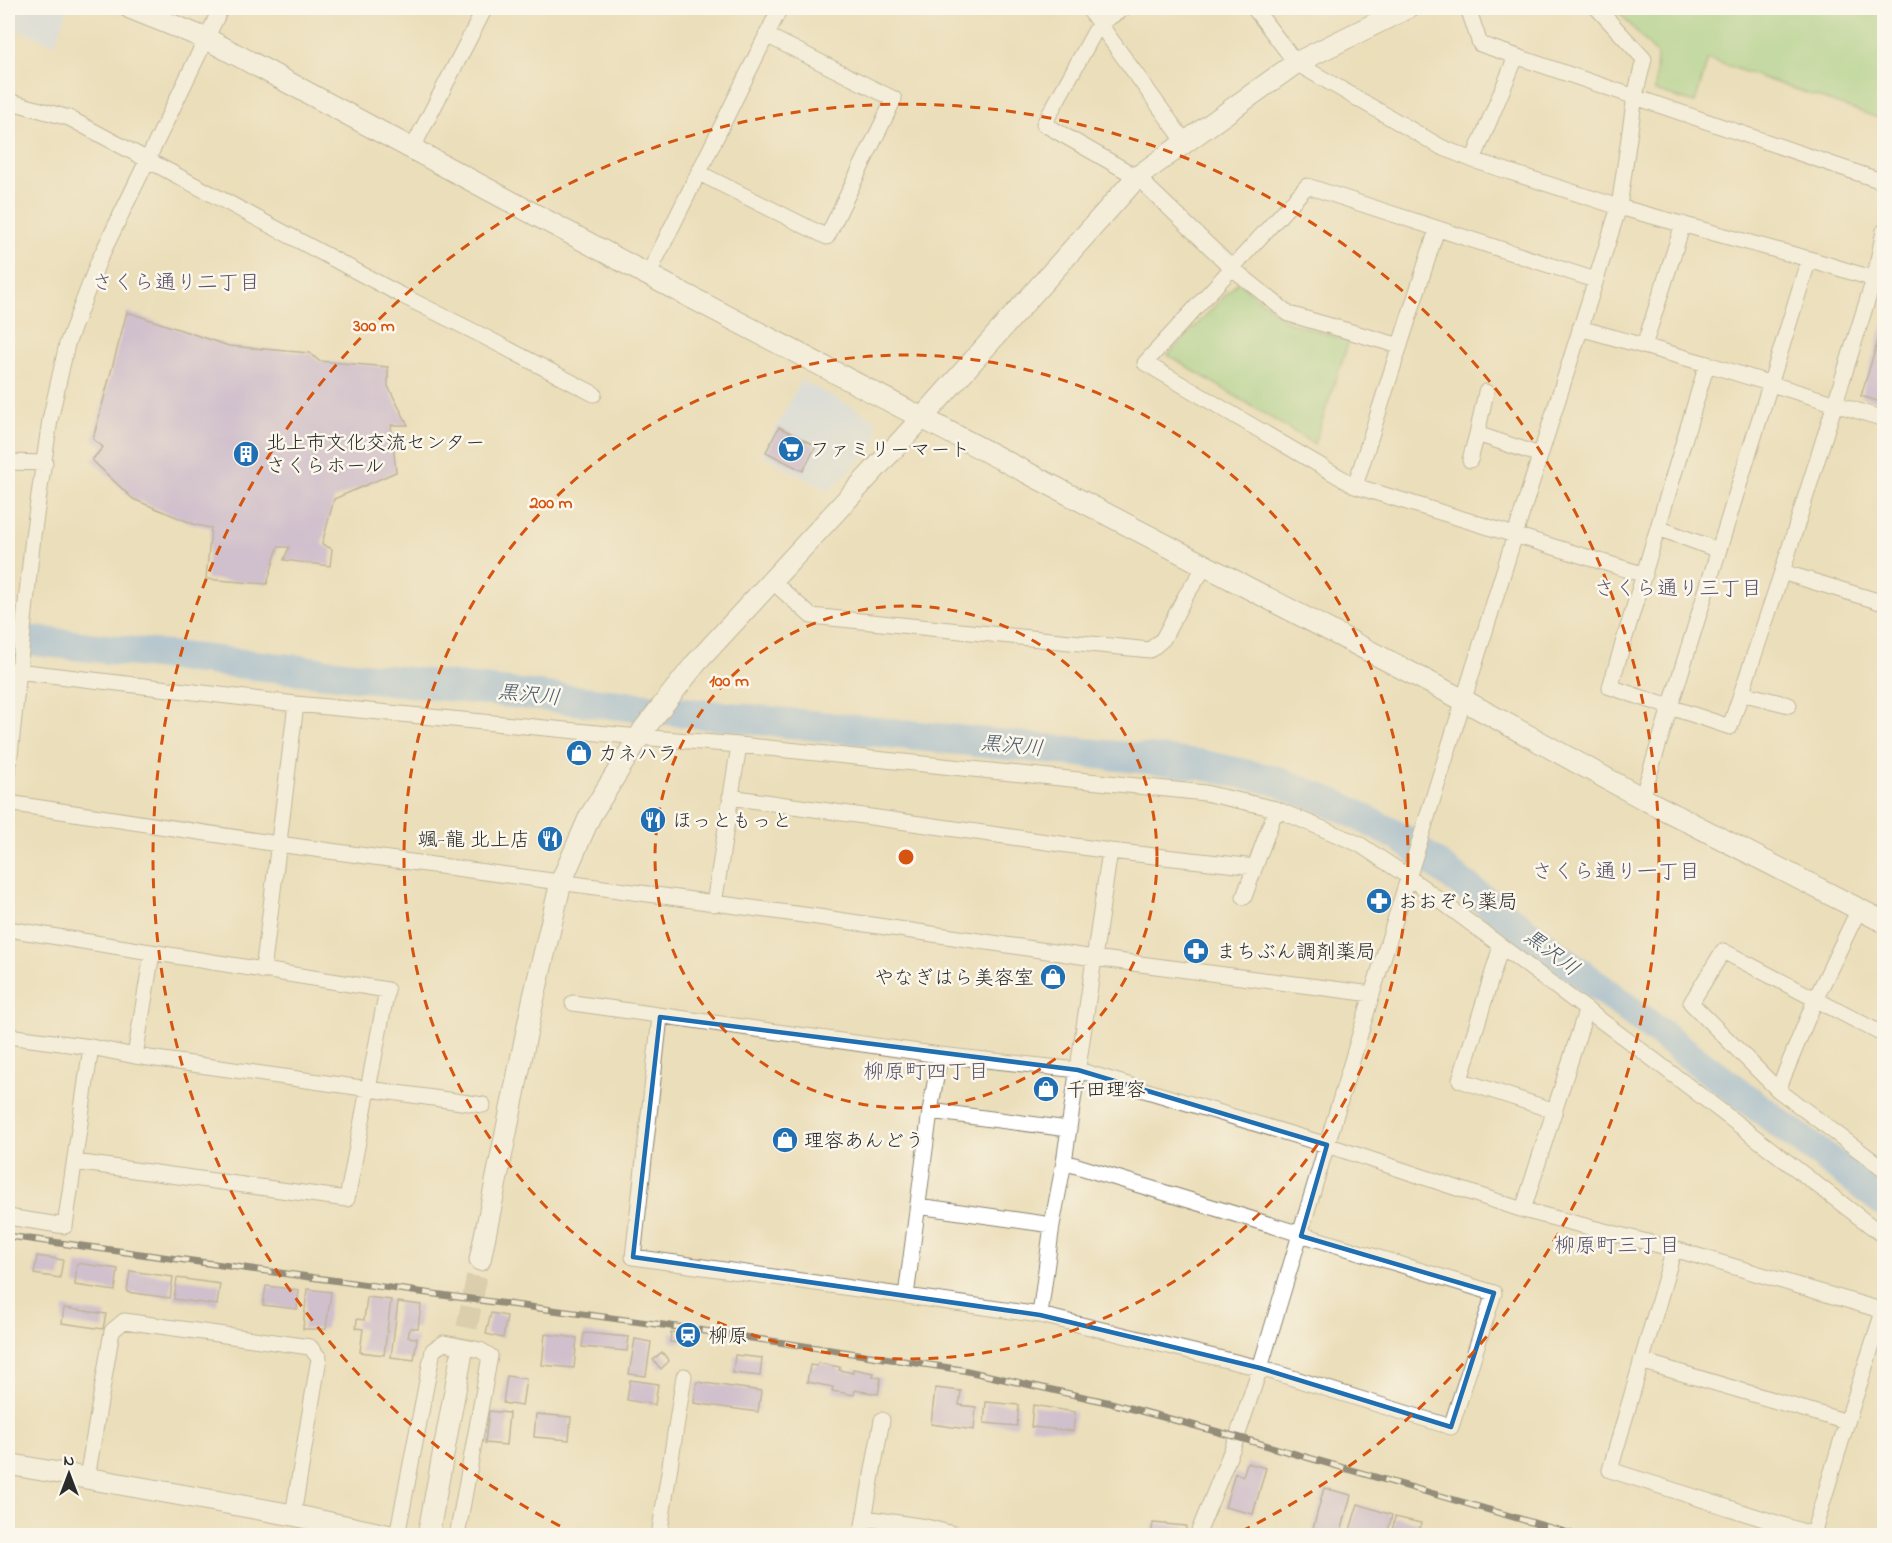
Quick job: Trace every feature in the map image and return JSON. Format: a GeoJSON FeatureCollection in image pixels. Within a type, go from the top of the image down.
{"type":"FeatureCollection","features":[{"type":"Feature","properties":{"kind":"street"},"geometry":{"type":"LineString","coordinates":[[130,8],[207,39],[648,275],[1465,701],[1641,798],[1884,922]]}},
{"type":"Feature","properties":{"kind":"street"},"geometry":{"type":"LineString","coordinates":[[8,774],[15,669],[24,622],[33,536],[50,420],[67,344],[99,260],[221,8]]}},
{"type":"Feature","properties":{"kind":"street"},"geometry":{"type":"LineString","coordinates":[[412,149],[485,8]]}},
{"type":"Feature","properties":{"kind":"street"},"geometry":{"type":"LineString","coordinates":[[648,275],[780,8]]}},
{"type":"Feature","properties":{"kind":"street"},"geometry":{"type":"LineString","coordinates":[[1088,8],[1185,142]]}},
{"type":"Feature","properties":{"kind":"street"},"geometry":{"type":"LineString","coordinates":[[1124,8],[1099,24],[1044,124],[1137,177],[1232,268],[1289,314],[1400,346]]}},
{"type":"Feature","properties":{"kind":"street"},"geometry":{"type":"LineString","coordinates":[[1254,8],[1296,63],[1441,147],[1473,160],[1619,207],[1879,280]]}},
{"type":"Feature","properties":{"kind":"street"},"geometry":{"type":"LineString","coordinates":[[480,1260],[532,1001],[561,882],[590,816],[641,733],[696,663],[923,417],[1137,177],[1296,63],[1407,8]]}},
{"type":"Feature","properties":{"kind":"street"},"geometry":{"type":"LineString","coordinates":[[1468,8],[1480,44],[1884,182]]}},
{"type":"Feature","properties":{"kind":"street"},"geometry":{"type":"LineString","coordinates":[[1197,1536],[1237,1437],[1260,1368],[1372,994],[1619,207],[1635,96],[1644,59],[1597,8]]}},
{"type":"Feature","properties":{"kind":"street"},"geometry":{"type":"LineString","coordinates":[[699,173],[826,237],[894,99],[766,35]]}},
{"type":"Feature","properties":{"kind":"street"},"geometry":{"type":"LineString","coordinates":[[1473,160],[1516,57]]}},
{"type":"Feature","properties":{"kind":"street"},"geometry":{"type":"LineString","coordinates":[[8,101],[69,118],[399,294],[594,394]]}},
{"type":"Feature","properties":{"kind":"street"},"geometry":{"type":"LineString","coordinates":[[1595,280],[1307,186],[1145,363],[1355,486],[1645,575]]}},
{"type":"Feature","properties":{"kind":"street"},"geometry":{"type":"LineString","coordinates":[[1644,346],[1683,224]]}},
{"type":"Feature","properties":{"kind":"street"},"geometry":{"type":"LineString","coordinates":[[1355,486],[1437,229]]}},
{"type":"Feature","properties":{"kind":"street"},"geometry":{"type":"LineString","coordinates":[[1707,364],[1610,687],[1730,727],[1835,403],[1879,280],[1884,231]]}},
{"type":"Feature","properties":{"kind":"street"},"geometry":{"type":"LineString","coordinates":[[1641,798],[1809,259]]}},
{"type":"Feature","properties":{"kind":"street"},"geometry":{"type":"LineString","coordinates":[[1580,328],[1707,364],[1884,419]]}},
{"type":"Feature","properties":{"kind":"street"},"geometry":{"type":"LineString","coordinates":[[1470,460],[1486,392]]}},
{"type":"Feature","properties":{"kind":"street"},"geometry":{"type":"LineString","coordinates":[[1477,434],[1540,455]]}},
{"type":"Feature","properties":{"kind":"street"},"geometry":{"type":"LineString","coordinates":[[8,462],[45,463]]}},
{"type":"Feature","properties":{"kind":"street"},"geometry":{"type":"LineString","coordinates":[[1658,528],[1718,550]]}},
{"type":"Feature","properties":{"kind":"street"},"geometry":{"type":"LineString","coordinates":[[772,581],[811,616],[1150,650],[1163,639],[1186,594],[1205,567]]}},
{"type":"Feature","properties":{"kind":"street"},"geometry":{"type":"LineString","coordinates":[[1782,572],[1884,603]]}},
{"type":"Feature","properties":{"kind":"street"},"geometry":{"type":"LineString","coordinates":[[15,669],[296,704],[641,733],[1205,794],[1276,809],[1359,844],[1411,874],[1501,946],[1884,1236]]}},
{"type":"Feature","properties":{"kind":"street"},"geometry":{"type":"LineString","coordinates":[[1741,693],[1789,705]]}},
{"type":"Feature","properties":{"kind":"street"},"geometry":{"type":"LineString","coordinates":[[263,971],[296,704]]}},
{"type":"Feature","properties":{"kind":"street"},"geometry":{"type":"LineString","coordinates":[[714,904],[739,745]]}},
{"type":"Feature","properties":{"kind":"street"},"geometry":{"type":"LineString","coordinates":[[730,796],[1110,851],[1255,867]]}},
{"type":"Feature","properties":{"kind":"street"},"geometry":{"type":"LineString","coordinates":[[8,803],[278,844],[818,917],[1094,958],[1372,994]]}},
{"type":"Feature","properties":{"kind":"street"},"geometry":{"type":"LineString","coordinates":[[1244,897],[1276,809]]}},
{"type":"Feature","properties":{"kind":"street"},"geometry":{"type":"LineString","coordinates":[[1040,1315],[1110,851]]}},
{"type":"Feature","properties":{"kind":"street"},"geometry":{"type":"LineString","coordinates":[[1778,1090],[1816,998],[1859,909]]}},
{"type":"Feature","properties":{"kind":"street"},"geometry":{"type":"LineString","coordinates":[[8,929],[387,990],[346,1199],[75,1162]]}},
{"type":"Feature","properties":{"kind":"street"},"geometry":{"type":"LineString","coordinates":[[1501,946],[1460,1080],[1555,1111]]}},
{"type":"Feature","properties":{"kind":"street"},"geometry":{"type":"LineString","coordinates":[[1884,1035],[1723,951],[1691,1003],[1778,1090],[1884,1169]]}},
{"type":"Feature","properties":{"kind":"street"},"geometry":{"type":"LineString","coordinates":[[135,1056],[152,953]]}},
{"type":"Feature","properties":{"kind":"street"},"geometry":{"type":"LineString","coordinates":[[573,1003],[660,1017],[1077,1070],[1327,1145],[1523,1210],[1674,1248],[1884,1310],[1847,1422],[1815,1535],[1610,1470],[1674,1248]]}},
{"type":"Feature","properties":{"kind":"street"},"geometry":{"type":"LineString","coordinates":[[1523,1210],[1586,1011]]}},
{"type":"Feature","properties":{"kind":"street"},"geometry":{"type":"LineString","coordinates":[[660,1017],[633,1257],[1040,1315],[1260,1368],[1451,1427],[1494,1293],[1064,1162]]}},
{"type":"Feature","properties":{"kind":"street"},"geometry":{"type":"LineString","coordinates":[[8,1036],[483,1105]]}},
{"type":"Feature","properties":{"kind":"street"},"geometry":{"type":"LineString","coordinates":[[8,1217],[65,1226],[91,1047]]}},
{"type":"Feature","properties":{"kind":"street"},"geometry":{"type":"LineString","coordinates":[[906,1296],[930,1111],[940,1054]]}},
{"type":"Feature","properties":{"kind":"street"},"geometry":{"type":"LineString","coordinates":[[930,1111],[1068,1129]]}},
{"type":"Feature","properties":{"kind":"street"},"geometry":{"type":"LineString","coordinates":[[918,1206],[1052,1225]]}},
{"type":"Feature","properties":{"kind":"street"},"geometry":{"type":"LineString","coordinates":[[87,1478],[112,1331],[124,1321],[310,1347],[319,1358],[293,1515]]}},
{"type":"Feature","properties":{"kind":"street"},"geometry":{"type":"LineString","coordinates":[[397,1536],[433,1350],[444,1343],[480,1350],[490,1356],[457,1536]]}},
{"type":"Feature","properties":{"kind":"street"},"geometry":{"type":"LineString","coordinates":[[428,1536],[461,1358]]}},
{"type":"Feature","properties":{"kind":"street"},"geometry":{"type":"LineString","coordinates":[[1641,1361],[1847,1422]]}},
{"type":"Feature","properties":{"kind":"street"},"geometry":{"type":"LineString","coordinates":[[659,1536],[684,1376]]}},
{"type":"Feature","properties":{"kind":"street"},"geometry":{"type":"LineString","coordinates":[[861,1536],[882,1420]]}},
{"type":"Feature","properties":{"kind":"street"},"geometry":{"type":"LineString","coordinates":[[8,1464],[293,1515],[391,1536]]}},
{"type":"Feature","properties":{"kind":"street"},"geometry":{"type":"LineString","coordinates":[[865,1518],[926,1527],[961,1536]]}},
{"type":"Feature","properties":{"kind":"highlighted area"},"geometry":{"type":"Polygon","coordinates":[[[660,1017],[1078,1070],[1327,1145],[1301,1236],[1494,1293],[1451,1427],[1260,1368],[1040,1315],[633,1257],[660,1017]]]}},
{"type":"Feature","properties":{"kind":"shaded area"},"geometry":{"type":"Polygon","coordinates":[[[8,8],[67,10],[55,44],[15,29],[8,57],[8,8]]]}},
{"type":"Feature","properties":{"kind":"shaded area"},"geometry":{"type":"Polygon","coordinates":[[[801,380],[875,419],[877,444],[829,491],[762,455],[801,380]]]}},
{"type":"Feature","properties":{"kind":"green space"},"geometry":{"type":"Polygon","coordinates":[[[1615,8],[1884,8],[1884,120],[1708,59],[1695,103],[1655,91],[1657,54],[1615,8]]]}},
{"type":"Feature","properties":{"kind":"green space"},"geometry":{"type":"Polygon","coordinates":[[[1238,282],[1286,321],[1349,341],[1314,444],[1168,355],[1238,282]]]}},
{"type":"Feature","properties":{"kind":"building","name":"北上市文化交流センター さくらホール"},"geometry":{"type":"Polygon","coordinates":[[[127,312],[229,346],[310,353],[319,361],[388,367],[388,386],[408,425],[391,425],[396,472],[334,499],[322,544],[332,549],[330,566],[284,560],[289,547],[278,547],[267,584],[206,579],[211,528],[196,525],[133,499],[92,460],[103,447],[93,439],[127,312]]]}},
{"type":"Feature","properties":{"kind":"building"},"geometry":{"type":"Polygon","coordinates":[[[1884,321],[1884,403],[1861,396],[1884,321]]]}},
{"type":"Feature","properties":{"kind":"building","name":"ファミリーマート"},"geometry":{"type":"Polygon","coordinates":[[[779,427],[816,446],[803,471],[766,452],[779,427]]]}},
{"type":"Feature","properties":{"kind":"building"},"geometry":{"type":"Polygon","coordinates":[[[37,1256],[63,1260],[60,1278],[34,1274],[37,1256]]]}},
{"type":"Feature","properties":{"kind":"building"},"geometry":{"type":"Polygon","coordinates":[[[77,1263],[118,1269],[115,1291],[75,1285],[77,1263]]]}},
{"type":"Feature","properties":{"kind":"building"},"geometry":{"type":"Polygon","coordinates":[[[130,1271],[173,1277],[170,1298],[127,1292],[130,1271]]]}},
{"type":"Feature","properties":{"kind":"building"},"geometry":{"type":"Polygon","coordinates":[[[177,1278],[220,1284],[217,1305],[174,1299],[177,1278]]]}},
{"type":"Feature","properties":{"kind":"building"},"geometry":{"type":"Polygon","coordinates":[[[266,1286],[299,1290],[297,1309],[263,1305],[266,1286]]]}},
{"type":"Feature","properties":{"kind":"building"},"geometry":{"type":"Polygon","coordinates":[[[307,1289],[331,1292],[326,1329],[303,1329],[307,1289]]]}},
{"type":"Feature","properties":{"kind":"building"},"geometry":{"type":"Polygon","coordinates":[[[367,1297],[391,1300],[384,1355],[360,1352],[363,1329],[356,1328],[357,1319],[364,1320],[367,1297]]]}},
{"type":"Feature","properties":{"kind":"building"},"geometry":{"type":"Polygon","coordinates":[[[8,1298],[13,1299],[9,1323],[8,1323],[8,1298]]]}},
{"type":"Feature","properties":{"kind":"building"},"geometry":{"type":"Polygon","coordinates":[[[398,1302],[421,1305],[418,1328],[410,1328],[408,1337],[417,1338],[414,1360],[391,1357],[398,1302]]]}},
{"type":"Feature","properties":{"kind":"building"},"geometry":{"type":"Polygon","coordinates":[[[64,1308],[106,1314],[103,1329],[62,1323],[64,1308]]]}},
{"type":"Feature","properties":{"kind":"building"},"geometry":{"type":"Polygon","coordinates":[[[491,1313],[507,1316],[503,1338],[486,1334],[491,1313]]]}},
{"type":"Feature","properties":{"kind":"building"},"geometry":{"type":"Polygon","coordinates":[[[671,1332],[682,1333],[681,1343],[670,1342],[671,1332]]]}},
{"type":"Feature","properties":{"kind":"building"},"geometry":{"type":"Polygon","coordinates":[[[584,1333],[629,1337],[627,1351],[582,1347],[584,1333]]]}},
{"type":"Feature","properties":{"kind":"building"},"geometry":{"type":"Polygon","coordinates":[[[545,1334],[577,1338],[574,1368],[542,1365],[545,1334]]]}},
{"type":"Feature","properties":{"kind":"building"},"geometry":{"type":"Polygon","coordinates":[[[635,1339],[651,1342],[646,1376],[629,1374],[635,1339]]]}},
{"type":"Feature","properties":{"kind":"building"},"geometry":{"type":"Polygon","coordinates":[[[662,1352],[669,1361],[661,1369],[653,1360],[662,1352]]]}},
{"type":"Feature","properties":{"kind":"building"},"geometry":{"type":"Polygon","coordinates":[[[735,1355],[762,1358],[760,1376],[733,1373],[735,1355]]]}},
{"type":"Feature","properties":{"kind":"building"},"geometry":{"type":"Polygon","coordinates":[[[818,1363],[840,1367],[839,1370],[853,1373],[853,1369],[874,1373],[873,1376],[881,1378],[878,1394],[855,1390],[854,1395],[832,1391],[833,1387],[807,1382],[810,1365],[817,1366],[818,1363]]]}},
{"type":"Feature","properties":{"kind":"building"},"geometry":{"type":"Polygon","coordinates":[[[507,1376],[526,1379],[522,1406],[503,1403],[507,1376]]]}},
{"type":"Feature","properties":{"kind":"building"},"geometry":{"type":"Polygon","coordinates":[[[630,1380],[658,1384],[655,1405],[627,1400],[630,1380]]]}},
{"type":"Feature","properties":{"kind":"building"},"geometry":{"type":"Polygon","coordinates":[[[697,1382],[761,1391],[758,1412],[694,1403],[697,1382]]]}},
{"type":"Feature","properties":{"kind":"building"},"geometry":{"type":"Polygon","coordinates":[[[935,1388],[961,1391],[959,1405],[976,1407],[974,1430],[931,1424],[935,1388]]]}},
{"type":"Feature","properties":{"kind":"building"},"geometry":{"type":"Polygon","coordinates":[[[986,1402],[1019,1405],[1017,1426],[984,1423],[986,1402]]]}},
{"type":"Feature","properties":{"kind":"building"},"geometry":{"type":"Polygon","coordinates":[[[1033,1405],[1075,1412],[1073,1431],[1031,1427],[1033,1405]]]}},
{"type":"Feature","properties":{"kind":"building"},"geometry":{"type":"Polygon","coordinates":[[[489,1411],[509,1413],[506,1445],[485,1443],[489,1411]]]}},
{"type":"Feature","properties":{"kind":"building"},"geometry":{"type":"Polygon","coordinates":[[[536,1414],[571,1417],[569,1440],[534,1437],[536,1414]]]}},
{"type":"Feature","properties":{"kind":"building"},"geometry":{"type":"Polygon","coordinates":[[[1247,1463],[1266,1468],[1253,1514],[1225,1507],[1235,1473],[1243,1476],[1247,1463]]]}},
{"type":"Feature","properties":{"kind":"building"},"geometry":{"type":"Polygon","coordinates":[[[1324,1488],[1351,1495],[1340,1536],[1311,1536],[1324,1488]]]}},
{"type":"Feature","properties":{"kind":"building"},"geometry":{"type":"Polygon","coordinates":[[[1358,1504],[1392,1515],[1387,1536],[1358,1536],[1349,1533],[1358,1504]]]}},
{"type":"Feature","properties":{"kind":"building"},"geometry":{"type":"Polygon","coordinates":[[[1395,1517],[1421,1523],[1418,1536],[1391,1536],[1395,1517]]]}},
{"type":"Feature","properties":{"kind":"building"},"geometry":{"type":"Polygon","coordinates":[[[1153,1523],[1186,1526],[1185,1536],[1151,1536],[1153,1523]]]}},
{"type":"Feature","properties":{"kind":"waterway","name":"黒沢川"},"geometry":{"type":"LineString","coordinates":[[8,638],[729,717],[1198,764],[1277,781],[1342,807],[1403,839],[1884,1202]]}},
{"type":"Feature","properties":{"kind":"tunnel"},"geometry":{"type":"LineString","coordinates":[[461,1358],[480,1260]]}},
{"type":"Feature","properties":{"kind":"railway"},"geometry":{"type":"LineString","coordinates":[[8,1236],[685,1328],[963,1370],[1111,1403],[1579,1536]]}},
{"type":"Feature","properties":{"kind":"place","name":"ファミリーマート"},"geometry":{"type":"Point","coordinates":[791,449]}},
{"type":"Feature","properties":{"kind":"place","name":"北上市文化交流センター さくらホール"},"geometry":{"type":"Point","coordinates":[246,454]}},
{"type":"Feature","properties":{"kind":"place","name":"カネハラ"},"geometry":{"type":"Point","coordinates":[579,753]}},
{"type":"Feature","properties":{"kind":"place","name":"ほっともっと"},"geometry":{"type":"Point","coordinates":[653,820]}},
{"type":"Feature","properties":{"kind":"place","name":"颯-龍 北上店"},"geometry":{"type":"Point","coordinates":[550,839]}},
{"type":"Feature","properties":{"kind":"place","name":"おおぞら薬局"},"geometry":{"type":"Point","coordinates":[1379,901]}},
{"type":"Feature","properties":{"kind":"place","name":"まちぶん調剤薬局"},"geometry":{"type":"Point","coordinates":[1196,951]}},
{"type":"Feature","properties":{"kind":"place","name":"やなぎはら美容室"},"geometry":{"type":"Point","coordinates":[1053,977]}},
{"type":"Feature","properties":{"kind":"place","name":"千田理容"},"geometry":{"type":"Point","coordinates":[1046,1089]}},
{"type":"Feature","properties":{"kind":"place","name":"理容あんどう"},"geometry":{"type":"Point","coordinates":[785,1140]}},
{"type":"Feature","properties":{"kind":"place","name":"柳原"},"geometry":{"type":"Point","coordinates":[688,1335]}},
{"type":"Feature","properties":{"kind":"district","name":"さくら通り二丁目"},"geometry":{"type":"Point","coordinates":[176,282]}},
{"type":"Feature","properties":{"kind":"district","name":"さくら通り三丁目"},"geometry":{"type":"Point","coordinates":[1678,588]}},
{"type":"Feature","properties":{"kind":"district","name":"さくら通り一丁目"},"geometry":{"type":"Point","coordinates":[1616,871]}},
{"type":"Feature","properties":{"kind":"district","name":"柳原町四丁目"},"geometry":{"type":"Point","coordinates":[926,1071]}},
{"type":"Feature","properties":{"kind":"district","name":"柳原町三丁目"},"geometry":{"type":"Point","coordinates":[1617,1245]}}]}
